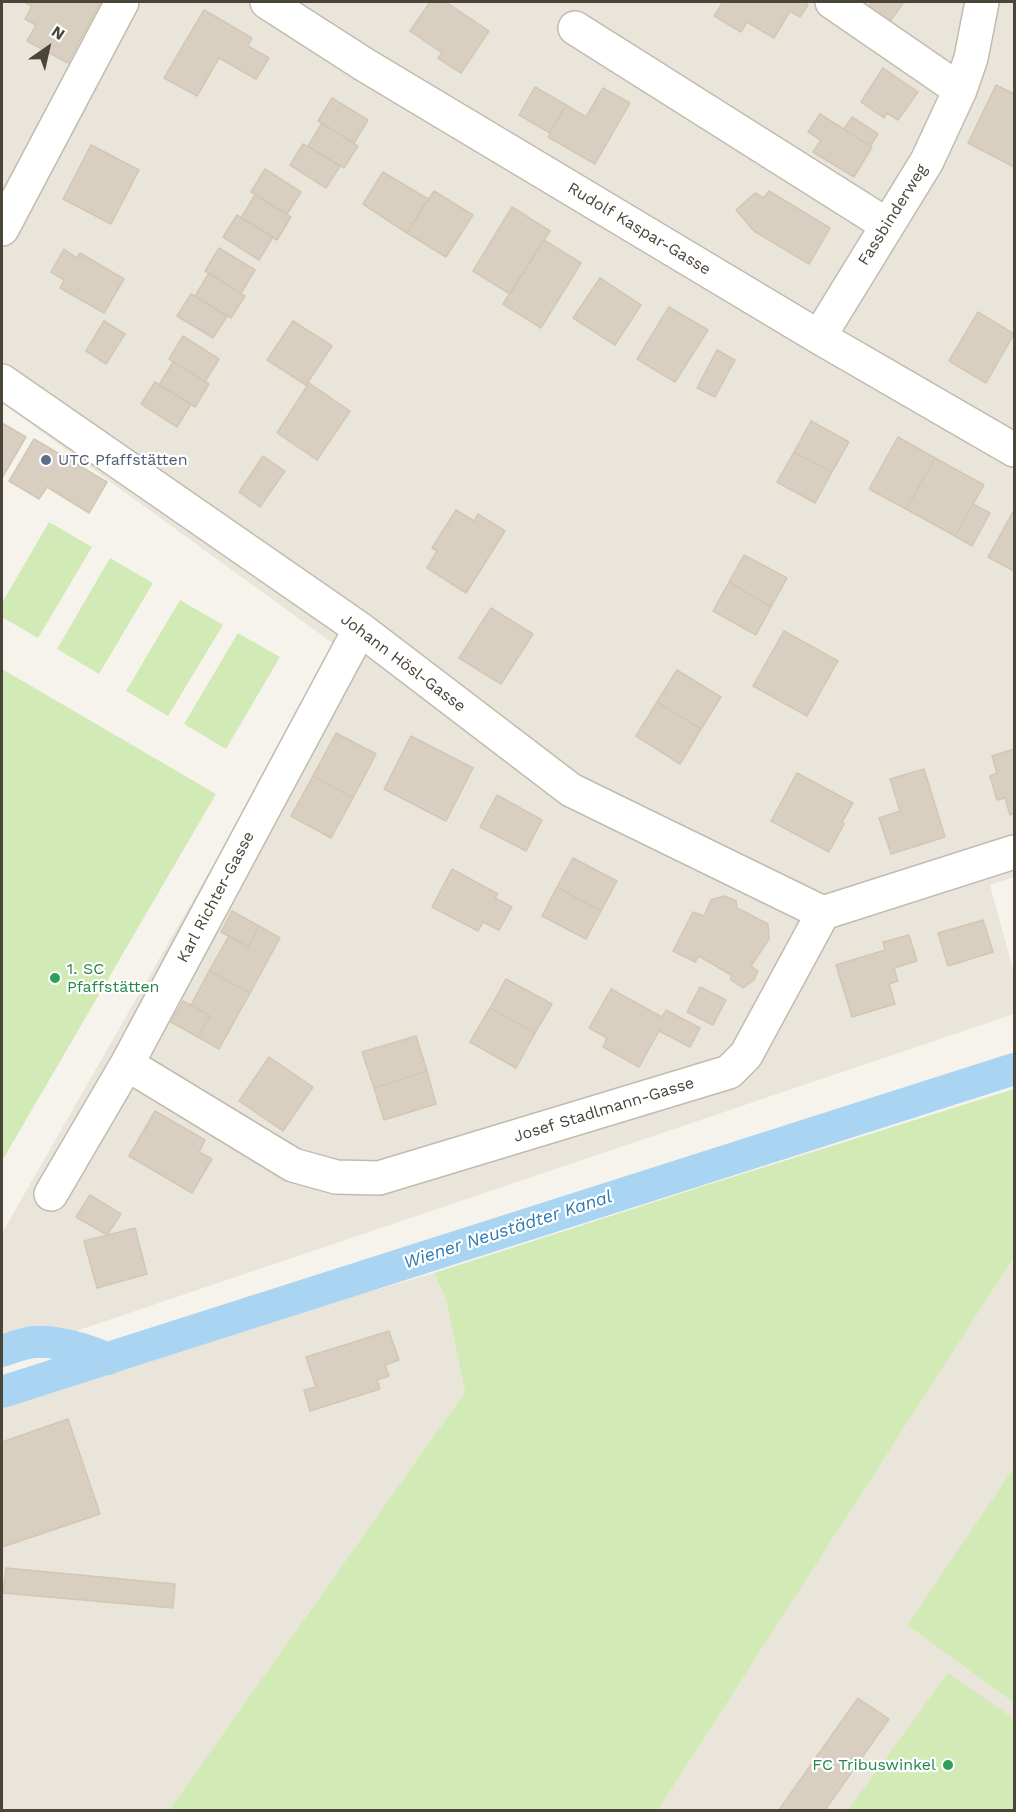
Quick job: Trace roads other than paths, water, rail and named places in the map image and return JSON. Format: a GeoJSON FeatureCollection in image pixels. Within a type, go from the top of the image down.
{"type":"FeatureCollection","features":[{"type":"Feature","properties":{"kind":"street"},"geometry":{"type":"LineString","coordinates":[[2,229],[122,2]]}},
{"type":"Feature","properties":{"kind":"street","name":"Rudolf Kaspar-Gasse"},"geometry":{"type":"LineString","coordinates":[[267,2],[375,72],[819,337],[1014,450]]}},
{"type":"Feature","properties":{"kind":"street"},"geometry":{"type":"LineString","coordinates":[[832,2],[960,90]]}},
{"type":"Feature","properties":{"kind":"street","name":"Fassbinderweg"},"geometry":{"type":"LineString","coordinates":[[819,337],[927,161],[960,90],[971,58],[982,2]]}},
{"type":"Feature","properties":{"kind":"street"},"geometry":{"type":"LineString","coordinates":[[575,28],[887,225]]}},
{"type":"Feature","properties":{"kind":"street","name":"Johann Hösl-Gasse"},"geometry":{"type":"LineString","coordinates":[[2,381],[360,629],[571,790],[823,913]]}},
{"type":"Feature","properties":{"kind":"street","name":"Karl Richter-Gasse"},"geometry":{"type":"LineString","coordinates":[[51,1194],[127,1064],[360,629]]}},
{"type":"Feature","properties":{"kind":"street"},"geometry":{"type":"LineString","coordinates":[[823,913],[1014,852]]}},
{"type":"Feature","properties":{"kind":"street","name":"Josef Stadlmann-Gasse"},"geometry":{"type":"LineString","coordinates":[[127,1064],[293,1165],[336,1178],[379,1178],[729,1072],[746,1055],[823,913]]}},
{"type":"Feature","properties":{"kind":"waterway","name":"Wiener Neustädter Kanal"},"geometry":{"type":"LineString","coordinates":[[2,1392],[1014,1069]]}},
{"type":"Feature","properties":{"kind":"waterway"},"geometry":{"type":"LineString","coordinates":[[2,1351],[26,1343],[43,1342],[72,1346],[108,1359]]}},
{"type":"Feature","properties":{"kind":"place","name":"UTC Pfaffstätten"},"geometry":{"type":"Point","coordinates":[46,460]}},
{"type":"Feature","properties":{"kind":"place","name":"1. SC Pfaffstätten"},"geometry":{"type":"Point","coordinates":[55,978]}},
{"type":"Feature","properties":{"kind":"place","name":"FC Tribuswinkel"},"geometry":{"type":"Point","coordinates":[948,1765]}}]}
